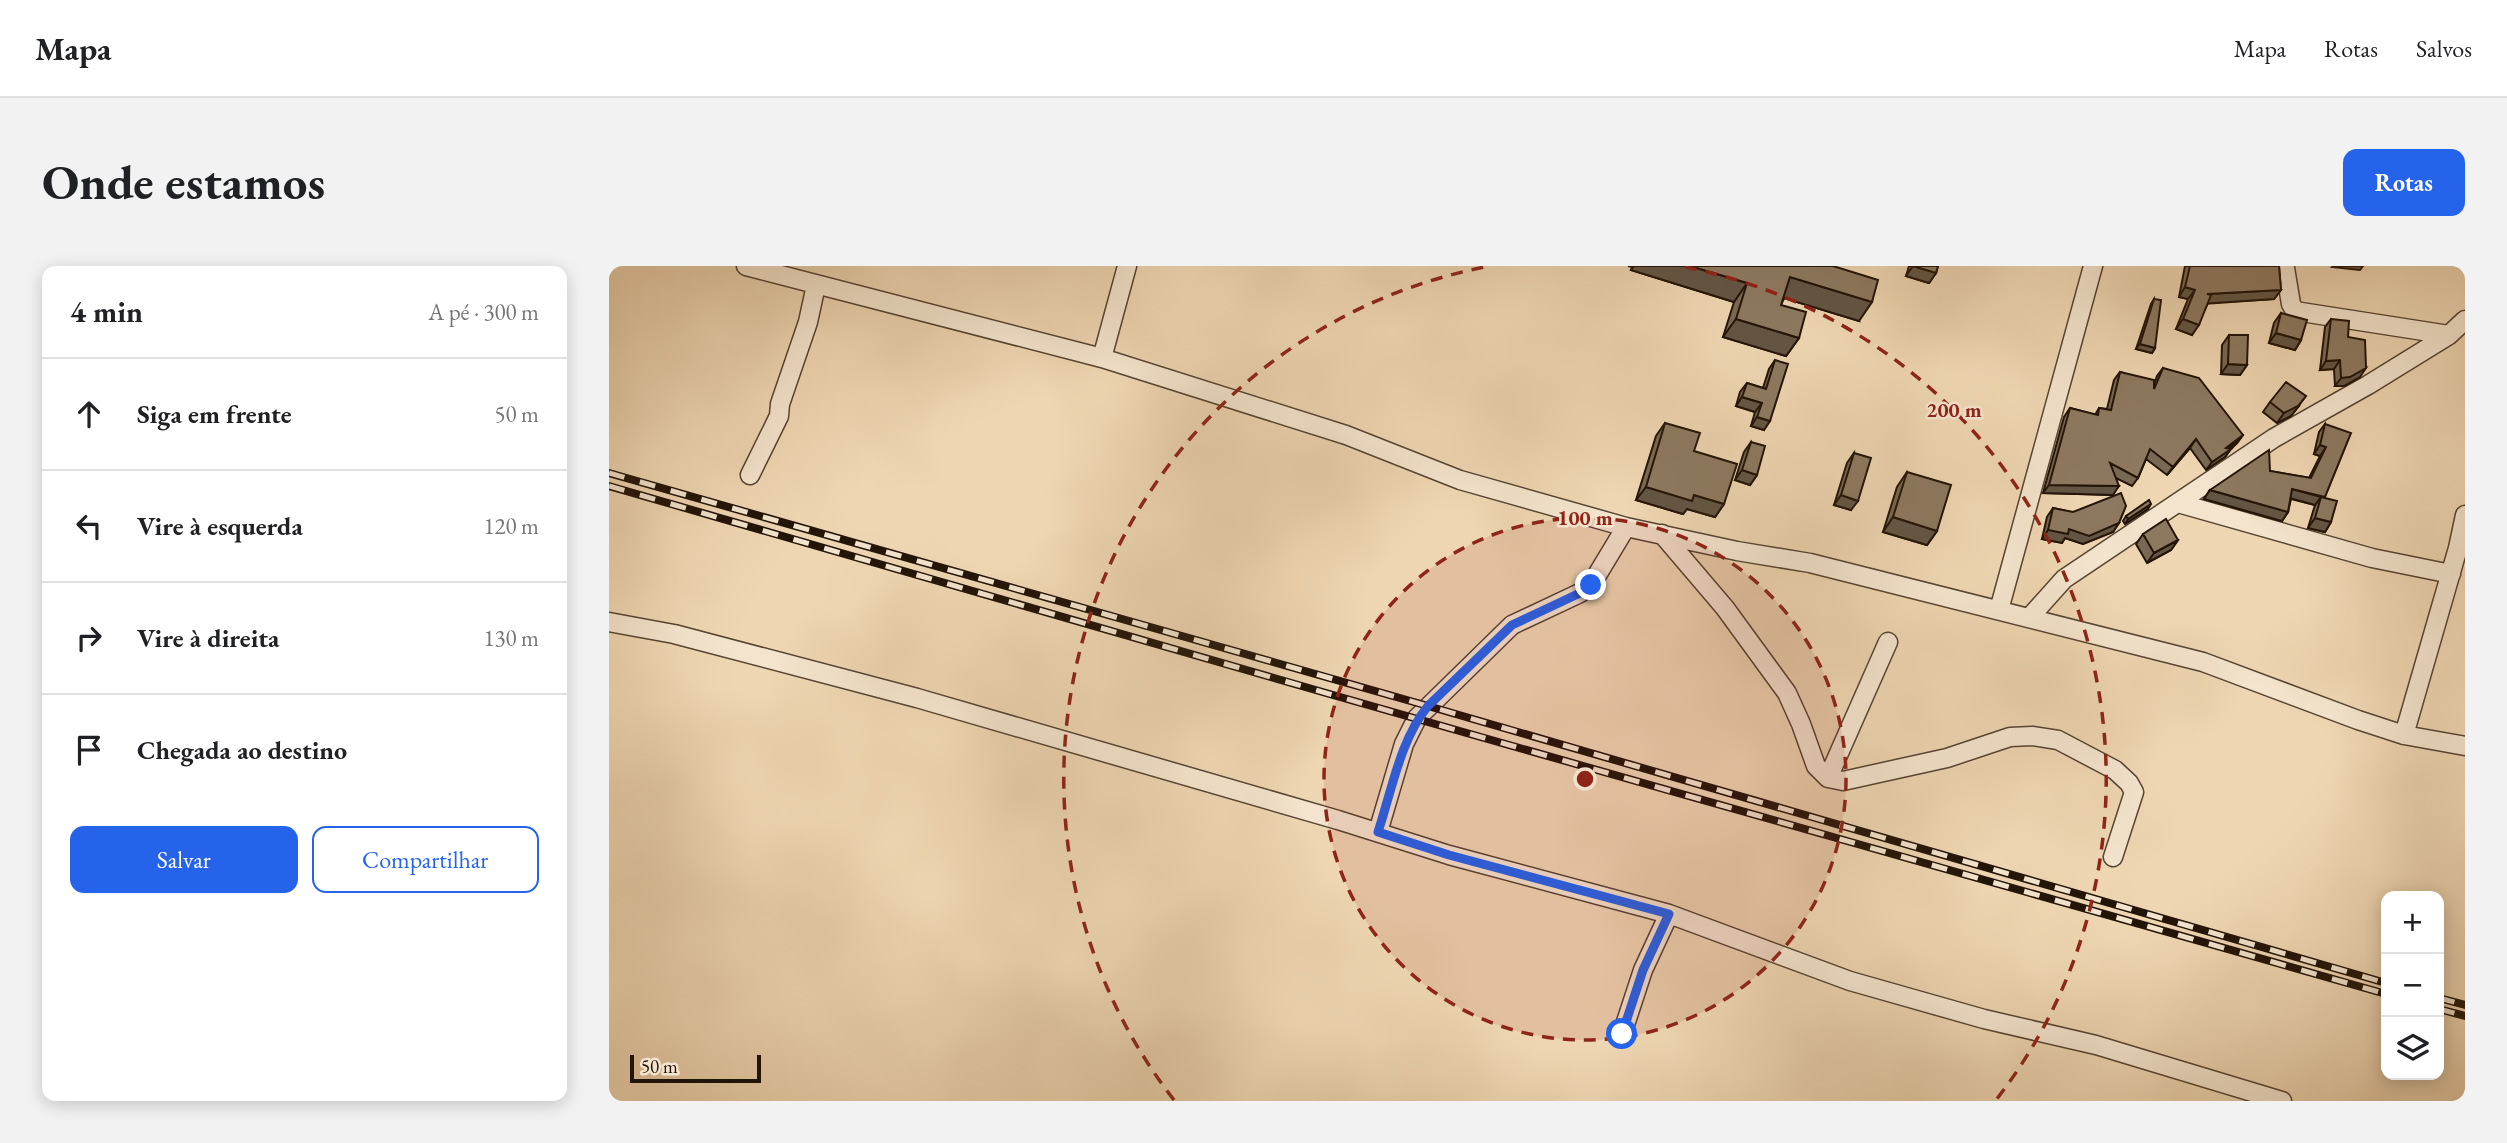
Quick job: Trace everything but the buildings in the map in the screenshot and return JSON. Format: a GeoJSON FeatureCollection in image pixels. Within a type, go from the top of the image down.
{"type":"FeatureCollection","features":[{"type":"Feature","properties":{"kind":"street"},"geometry":{"type":"LineString","coordinates":[[746,266],[1103,358],[1346,435],[1460,480],[1626,527],[1737,551],[1810,563],[2203,662],[2358,720],[2404,734],[2465,746]]}},
{"type":"Feature","properties":{"kind":"street"},"geometry":{"type":"LineString","coordinates":[[1103,358],[1127,266]]}},
{"type":"Feature","properties":{"kind":"street"},"geometry":{"type":"LineString","coordinates":[[1999,610],[2093,266]]}},
{"type":"Feature","properties":{"kind":"street"},"geometry":{"type":"LineString","coordinates":[[2285,268],[2291,304],[2295,311],[2449,335]]}},
{"type":"Feature","properties":{"kind":"street"},"geometry":{"type":"LineString","coordinates":[[750,475],[779,416],[780,404],[808,322],[816,285]]}},
{"type":"Feature","properties":{"kind":"street"},"geometry":{"type":"LineString","coordinates":[[2029,618],[2064,579],[2274,438],[2449,335],[2465,320]]}},
{"type":"Feature","properties":{"kind":"street"},"geometry":{"type":"LineString","coordinates":[[2178,503],[2372,558],[2451,574]]}},
{"type":"Feature","properties":{"kind":"street"},"geometry":{"type":"LineString","coordinates":[[2404,734],[2451,574],[2465,515]]}},
{"type":"Feature","properties":{"kind":"street"},"geometry":{"type":"LineString","coordinates":[[1378,832],[1404,744],[1423,712],[1512,625],[1580,593],[1591,585],[1626,527]]}},
{"type":"Feature","properties":{"kind":"street"},"geometry":{"type":"LineString","coordinates":[[1662,534],[1725,608],[1787,693],[1816,766],[1828,778],[1843,781],[1947,758],[2010,737],[2032,736],[2058,740],[2115,770],[2134,792],[2113,857]]}},
{"type":"Feature","properties":{"kind":"street"},"geometry":{"type":"LineString","coordinates":[[609,622],[674,634],[917,698],[1461,858],[1669,914],[1850,981],[1984,1019],[2096,1045],[2282,1101]]}},
{"type":"Feature","properties":{"kind":"street"},"geometry":{"type":"LineString","coordinates":[[1828,778],[1888,642]]}},
{"type":"Feature","properties":{"kind":"street"},"geometry":{"type":"LineString","coordinates":[[1622,1034],[1643,970],[1669,914]]}},
{"type":"Feature","properties":{"kind":"railway"},"geometry":{"type":"LineString","coordinates":[[609,473],[2381,982]]}},
{"type":"Feature","properties":{"kind":"railway"},"geometry":{"type":"LineString","coordinates":[[609,486],[2381,993]]}},
{"type":"Feature","properties":{"kind":"railway"},"geometry":{"type":"LineString","coordinates":[[2444,999],[2465,1005]]}},
{"type":"Feature","properties":{"kind":"railway"},"geometry":{"type":"LineString","coordinates":[[2444,1010],[2465,1016]]}},
{"type":"Feature","properties":{"kind":"route"},"geometry":{"type":"LineString","coordinates":[[1591,585],[1580,593],[1512,625],[1417,718],[1404,744],[1378,832],[1449,855],[1669,914],[1643,970],[1622,1034]]}}]}
